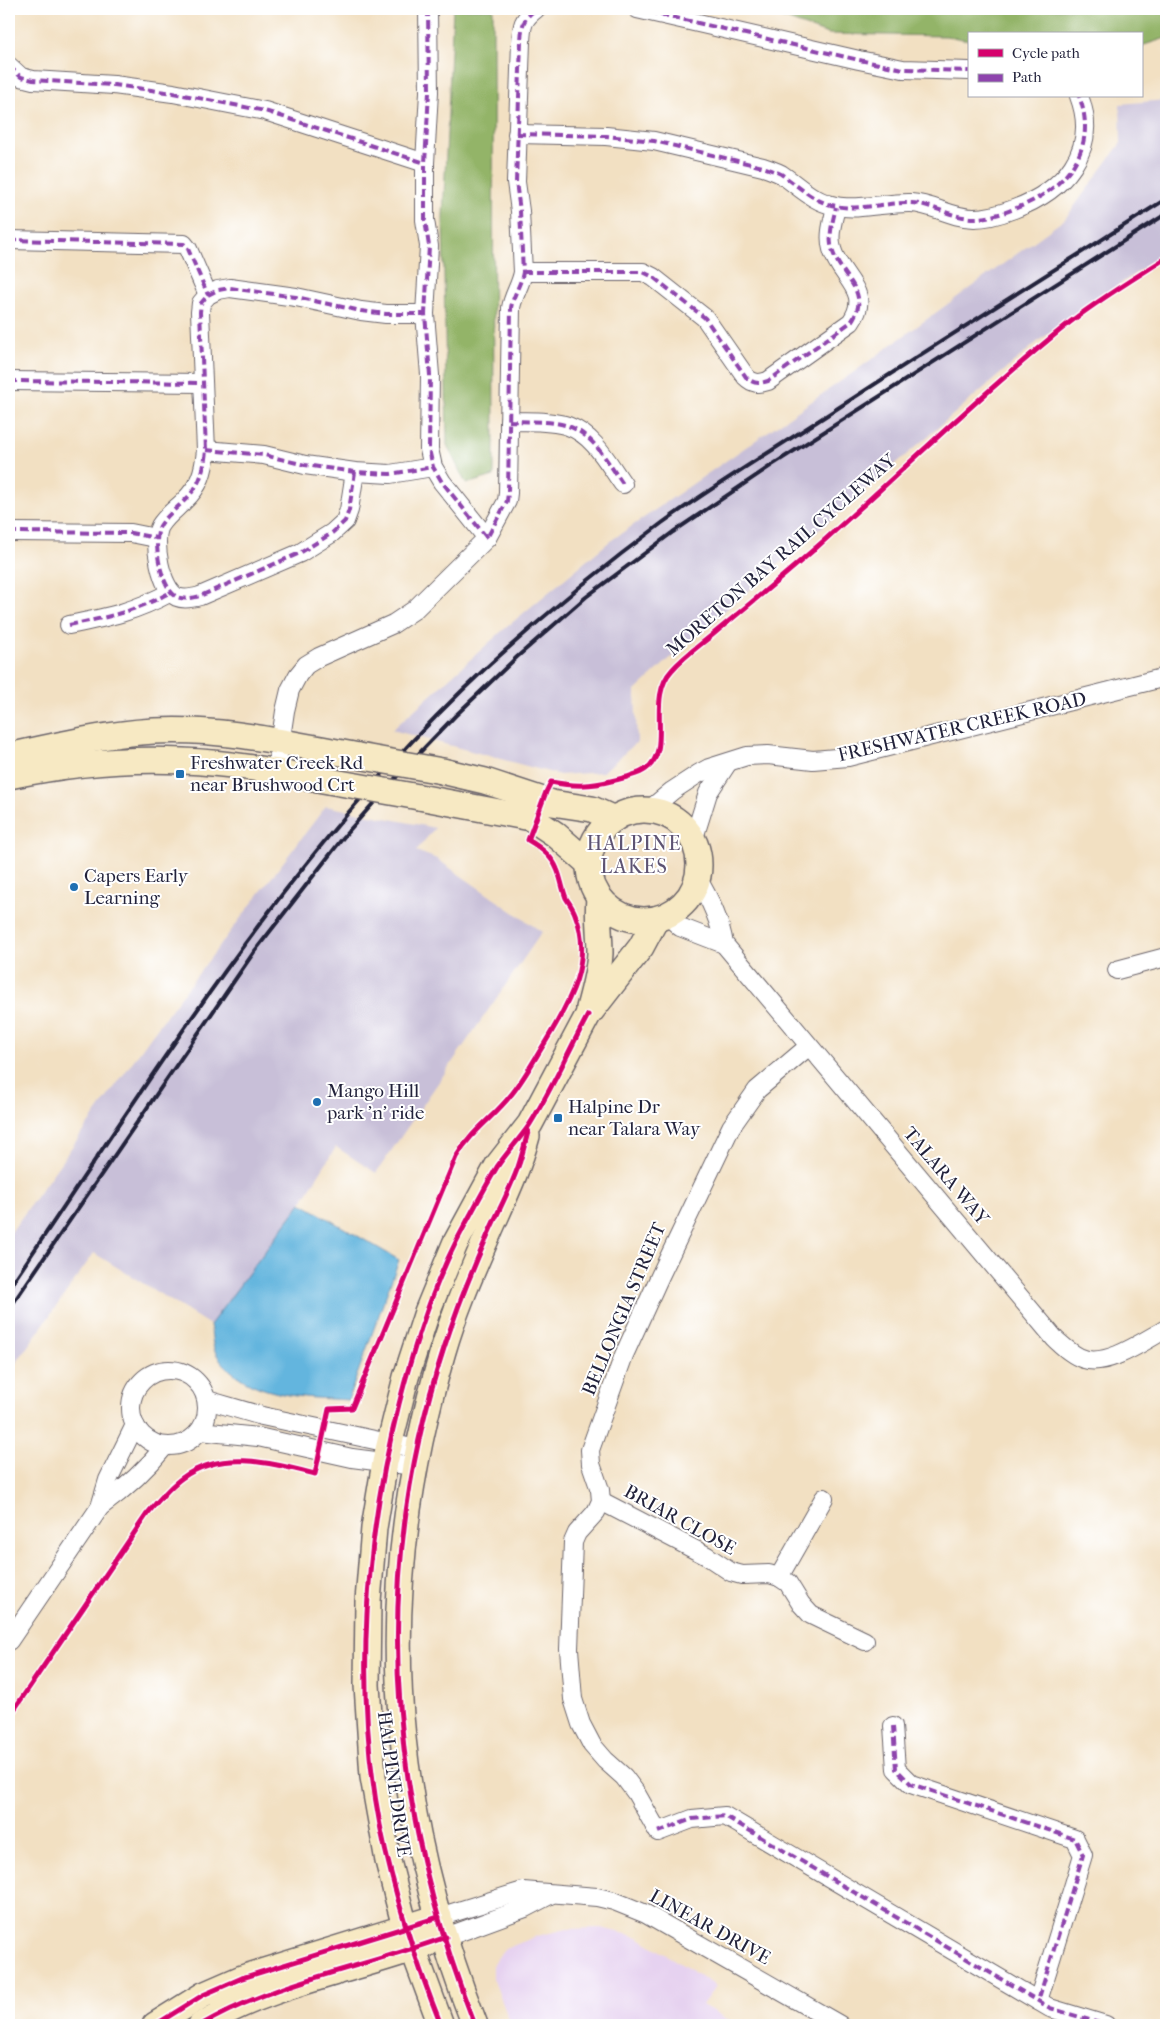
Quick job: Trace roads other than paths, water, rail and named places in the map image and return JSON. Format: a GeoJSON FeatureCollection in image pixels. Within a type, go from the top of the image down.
{"type":"FeatureCollection","features":[{"type":"Feature","properties":{"kind":"main road"},"geometry":{"type":"LineString","coordinates":[[9,756],[90,738],[157,731],[224,734],[280,742],[485,780],[552,803],[592,809],[614,819]]}},
{"type":"Feature","properties":{"kind":"main road"},"geometry":{"type":"LineString","coordinates":[[9,776],[64,766],[146,760],[215,763],[276,772],[532,818],[555,834],[588,863]]}},
{"type":"Feature","properties":{"kind":"main road"},"geometry":{"type":"LineString","coordinates":[[648,810],[667,815],[682,826],[693,841],[698,853],[699,866],[698,878],[691,893],[681,906],[661,917],[640,920],[624,917],[610,910],[599,898],[591,881],[588,863],[592,846],[601,831],[614,819],[630,812],[648,810]]}},
{"type":"Feature","properties":{"kind":"main road","name":"HALPINE DRIVE"},"geometry":{"type":"LineString","coordinates":[[588,1015],[600,954],[597,920],[599,898]]}},
{"type":"Feature","properties":{"kind":"main road","name":"HALPINE DRIVE"},"geometry":{"type":"LineString","coordinates":[[441,2025],[409,1938],[380,1822],[373,1768],[367,1685],[367,1610],[376,1513],[387,1452],[406,1377],[427,1312],[455,1244],[498,1165],[530,1124],[588,1015],[641,947],[661,917]]}},
{"type":"Feature","properties":{"kind":"main road","name":"HALPINE DRIVE"},"geometry":{"type":"LineString","coordinates":[[475,2025],[442,1927],[421,1855],[410,1796],[398,1690],[397,1639],[400,1563],[416,1458],[443,1349],[485,1240],[518,1166],[530,1124]]}},
{"type":"Feature","properties":{"kind":"main road"},"geometry":{"type":"LineString","coordinates":[[201,2025],[240,2004],[442,1927]]}},
{"type":"Feature","properties":{"kind":"main road"},"geometry":{"type":"LineString","coordinates":[[156,2025],[203,1995],[234,1981],[409,1938]]}},
{"type":"Feature","properties":{"kind":"street"},"geometry":{"type":"LineString","coordinates":[[428,9],[429,92],[425,162],[425,220],[429,246],[425,314],[430,375],[428,435],[433,467],[442,482],[487,538]]}},
{"type":"Feature","properties":{"kind":"street"},"geometry":{"type":"LineString","coordinates":[[276,772],[290,690],[306,665],[318,657],[393,624],[414,610],[487,538],[507,502],[511,308],[514,294],[523,272],[520,211],[516,182],[522,27],[526,17],[536,9]]}},
{"type":"Feature","properties":{"kind":"street"},"geometry":{"type":"LineString","coordinates":[[637,9],[885,65],[903,68],[968,71]]}},
{"type":"Feature","properties":{"kind":"street"},"geometry":{"type":"LineString","coordinates":[[9,66],[21,77],[33,80],[114,85],[265,111],[425,162]]}},
{"type":"Feature","properties":{"kind":"street"},"geometry":{"type":"LineString","coordinates":[[517,134],[606,136],[654,141],[763,167],[780,174],[798,188],[817,199],[836,207],[911,203],[926,205],[951,215],[973,218],[996,215],[1025,205],[1052,189],[1067,176],[1076,164],[1082,146],[1085,126],[1083,107],[1080,98]]}},
{"type":"Feature","properties":{"kind":"street"},"geometry":{"type":"LineString","coordinates":[[523,272],[634,272],[649,274],[705,318],[746,377],[751,382],[762,383],[768,381],[852,322],[858,312],[860,302],[857,292],[832,249],[830,232],[836,207]]}},
{"type":"Feature","properties":{"kind":"street"},"geometry":{"type":"LineString","coordinates":[[9,240],[184,244],[208,295]]}},
{"type":"Feature","properties":{"kind":"street"},"geometry":{"type":"LineString","coordinates":[[355,472],[349,510],[345,521],[332,533],[300,553],[200,596],[187,599],[178,597],[171,592],[156,554],[156,538],[165,520],[197,487],[204,470],[206,450],[200,312],[201,304],[208,295],[218,290],[230,288],[296,297],[361,311],[386,314],[425,314]]}},
{"type":"Feature","properties":{"kind":"street"},"geometry":{"type":"LineString","coordinates":[[9,380],[203,383]]}},
{"type":"Feature","properties":{"kind":"street"},"geometry":{"type":"LineString","coordinates":[[509,421],[552,423],[577,430],[595,445],[623,484]]}},
{"type":"Feature","properties":{"kind":"street"},"geometry":{"type":"LineString","coordinates":[[206,450],[264,455],[305,465],[355,472],[390,474],[433,467]]}},
{"type":"Feature","properties":{"kind":"street"},"geometry":{"type":"LineString","coordinates":[[9,532],[131,533],[156,538]]}},
{"type":"Feature","properties":{"kind":"street"},"geometry":{"type":"LineString","coordinates":[[68,625],[116,616],[147,605],[171,592]]}},
{"type":"Feature","properties":{"kind":"street","name":"FRESHWATER CREEK ROAD"},"geometry":{"type":"LineString","coordinates":[[648,810],[698,774],[709,768],[727,764],[736,759],[757,755],[813,760],[848,757],[1166,677]]}},
{"type":"Feature","properties":{"kind":"street"},"geometry":{"type":"LineString","coordinates":[[693,841],[708,793],[727,764]]}},
{"type":"Feature","properties":{"kind":"street","name":"TALARA WAY"},"geometry":{"type":"LineString","coordinates":[[698,878],[711,901],[722,930],[724,944]]}},
{"type":"Feature","properties":{"kind":"street","name":"TALARA WAY"},"geometry":{"type":"LineString","coordinates":[[661,917],[680,927],[724,944],[1055,1339],[1069,1351],[1084,1359],[1100,1361],[1113,1357],[1166,1329]]}},
{"type":"Feature","properties":{"kind":"street"},"geometry":{"type":"LineString","coordinates":[[1117,970],[1166,957]]}},
{"type":"Feature","properties":{"kind":"street","name":"BELLONGIA STREET"},"geometry":{"type":"LineString","coordinates":[[600,1501],[600,1490],[591,1464],[590,1450],[615,1378],[641,1316],[730,1127],[757,1090],[809,1046]]}},
{"type":"Feature","properties":{"kind":"street"},"geometry":{"type":"LineString","coordinates":[[163,1371],[175,1371],[187,1375],[196,1381],[203,1390],[207,1400],[208,1411],[200,1432],[190,1440],[178,1445],[165,1446],[153,1443],[142,1436],[135,1425],[132,1414],[133,1397],[142,1382],[152,1374],[163,1371]]}},
{"type":"Feature","properties":{"kind":"street"},"geometry":{"type":"LineString","coordinates":[[207,1400],[387,1452],[416,1458]]}},
{"type":"Feature","properties":{"kind":"street"},"geometry":{"type":"LineString","coordinates":[[9,1641],[100,1507],[108,1480],[135,1425]]}},
{"type":"Feature","properties":{"kind":"street"},"geometry":{"type":"LineString","coordinates":[[200,1432],[258,1437],[320,1452],[387,1452]]}},
{"type":"Feature","properties":{"kind":"street"},"geometry":{"type":"LineString","coordinates":[[100,1507],[123,1490],[150,1465],[165,1446]]}},
{"type":"Feature","properties":{"kind":"street"},"geometry":{"type":"LineString","coordinates":[[824,1498],[779,1577],[788,1583],[801,1604],[811,1615],[865,1641]]}},
{"type":"Feature","properties":{"kind":"street"},"geometry":{"type":"LineString","coordinates":[[600,1501],[596,1512],[577,1533],[573,1542],[569,1650],[573,1699],[581,1724],[592,1745],[636,1792],[658,1832],[692,1819],[725,1816],[1050,2008],[1106,2025]]}},
{"type":"Feature","properties":{"kind":"street","name":"BRIAR CLOSE"},"geometry":{"type":"LineString","coordinates":[[600,1501],[707,1556],[730,1572],[742,1576],[758,1574],[779,1577]]}},
{"type":"Feature","properties":{"kind":"street"},"geometry":{"type":"LineString","coordinates":[[893,1726],[896,1769],[911,1784],[1075,1839],[1083,1855],[1038,2001]]}},
{"type":"Feature","properties":{"kind":"street","name":"LINEAR DRIVE"},"geometry":{"type":"LineString","coordinates":[[442,1927],[525,1908],[550,1895],[581,1894],[597,1897],[638,1911],[840,2025]]}},
{"type":"Feature","properties":{"kind":"water"},"geometry":{"type":"Polygon","coordinates":[[[301,1203],[399,1260],[348,1400],[294,1396],[259,1387],[243,1380],[229,1369],[215,1352],[213,1345],[210,1325],[301,1203]]]}},
{"type":"Feature","properties":{"kind":"railway"},"geometry":{"type":"LineString","coordinates":[[9,1288],[174,1044],[230,964],[289,885],[351,809],[417,736],[487,667],[551,611],[662,523],[727,479],[1166,199]]}},
{"type":"Feature","properties":{"kind":"railway"},"geometry":{"type":"LineString","coordinates":[[9,1309],[254,952],[346,834],[400,773],[455,716],[517,657],[586,597],[673,532],[772,465],[1166,214]]}},
{"type":"Feature","properties":{"kind":"place","name":"Freshwater Creek Rd near Brushwood Crt"},"geometry":{"type":"Point","coordinates":[180,774]}},
{"type":"Feature","properties":{"kind":"place","name":"Capers Early Learning"},"geometry":{"type":"Point","coordinates":[74,887]}},
{"type":"Feature","properties":{"kind":"place","name":"Mango Hill park 'n' ride"},"geometry":{"type":"Point","coordinates":[317,1102]}},
{"type":"Feature","properties":{"kind":"place","name":"Halpine Dr near Talara Way"},"geometry":{"type":"Point","coordinates":[558,1118]}},
{"type":"Feature","properties":{"kind":"district","name":"HALPINE LAKES"},"geometry":{"type":"Point","coordinates":[634,854]}}]}
